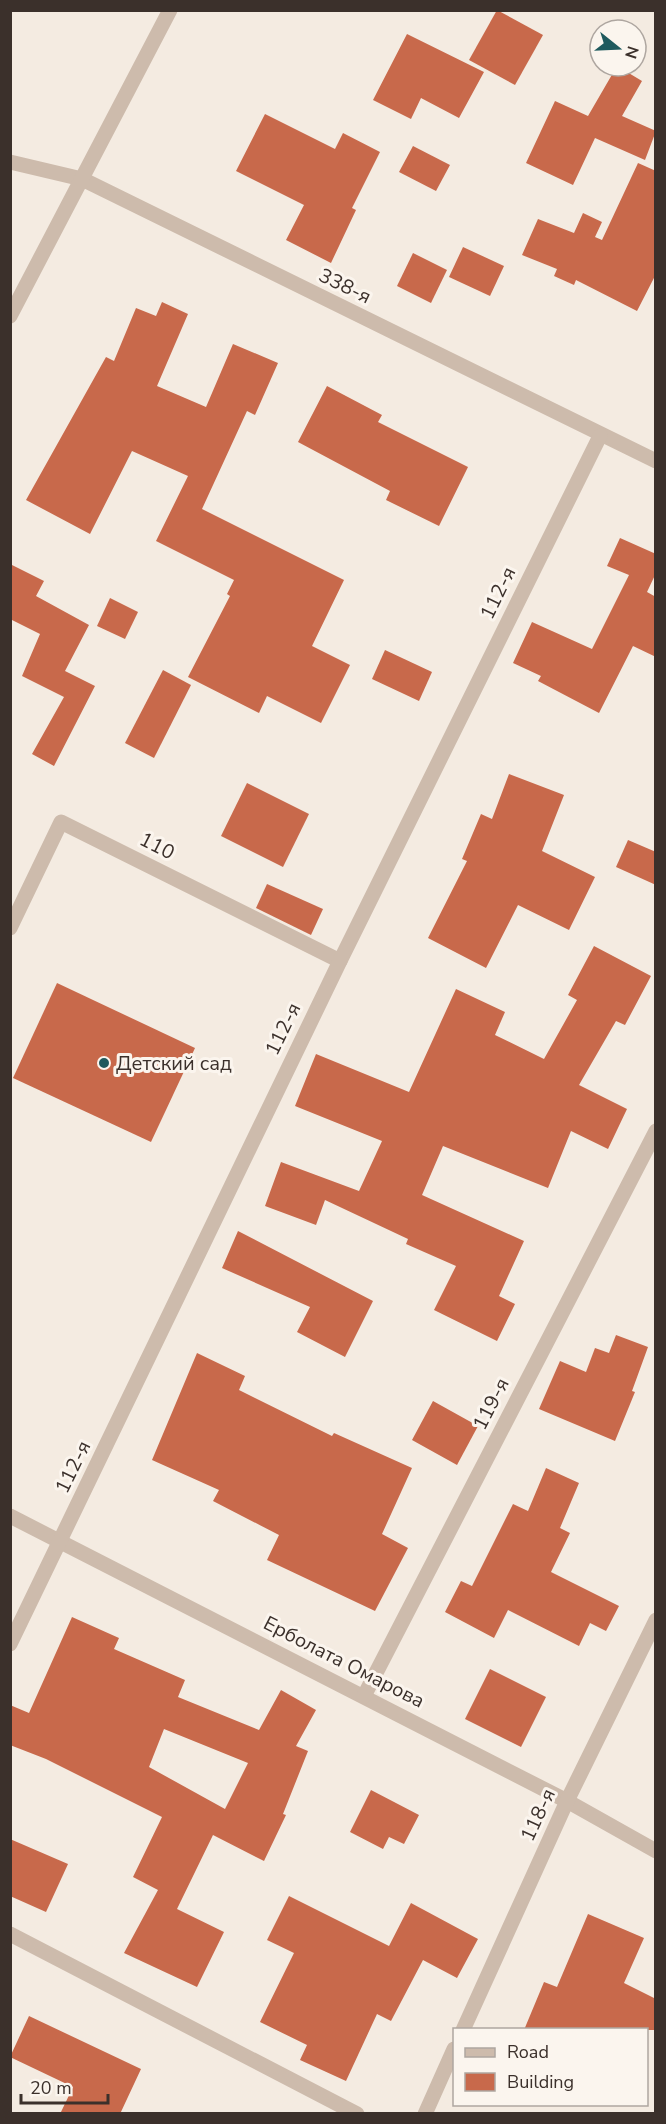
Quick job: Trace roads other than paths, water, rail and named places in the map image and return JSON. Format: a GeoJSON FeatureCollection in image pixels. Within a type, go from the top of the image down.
{"type":"FeatureCollection","features":[{"type":"Feature","properties":{"kind":"street"},"geometry":{"type":"LineString","coordinates":[[10,316],[170,10]]}},
{"type":"Feature","properties":{"kind":"street","name":"338-я"},"geometry":{"type":"LineString","coordinates":[[10,162],[82,179],[600,436],[656,461]]}},
{"type":"Feature","properties":{"kind":"street","name":"112-я"},"geometry":{"type":"LineString","coordinates":[[10,1644],[340,961],[600,436]]}},
{"type":"Feature","properties":{"kind":"street","name":"110"},"geometry":{"type":"LineString","coordinates":[[10,928],[62,822],[340,961]]}},
{"type":"Feature","properties":{"kind":"street","name":"119-я"},"geometry":{"type":"LineString","coordinates":[[364,1696],[656,1131]]}},
{"type":"Feature","properties":{"kind":"street","name":"Ерболата Омарова"},"geometry":{"type":"LineString","coordinates":[[10,1516],[61,1540],[567,1801],[656,1851]]}},
{"type":"Feature","properties":{"kind":"street","name":"118-я"},"geometry":{"type":"LineString","coordinates":[[464,2028],[567,1801],[656,1620]]}},
{"type":"Feature","properties":{"kind":"street"},"geometry":{"type":"LineString","coordinates":[[10,1934],[357,2114]]}},
{"type":"Feature","properties":{"kind":"street"},"geometry":{"type":"LineString","coordinates":[[425,2114],[453,2051]]}},
{"type":"Feature","properties":{"kind":"place","name":"Детский сад"},"geometry":{"type":"Point","coordinates":[104,1063]}}]}
